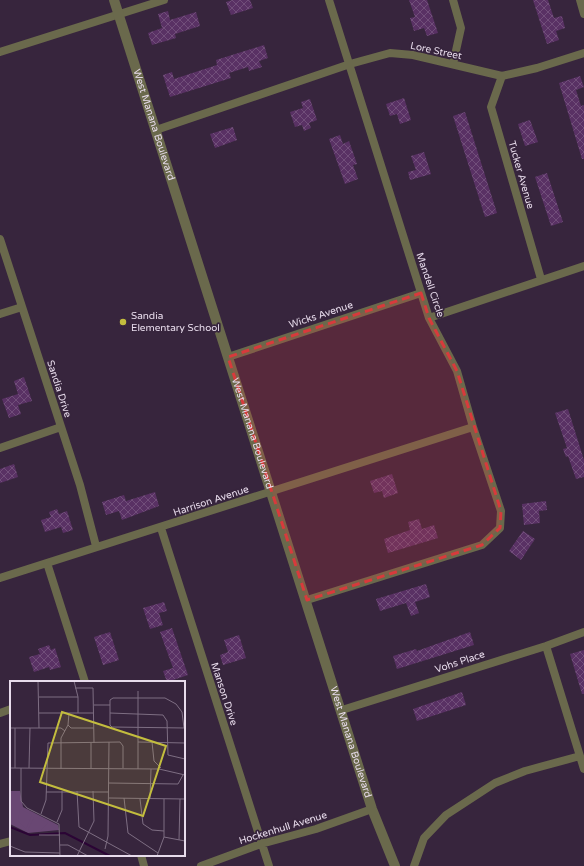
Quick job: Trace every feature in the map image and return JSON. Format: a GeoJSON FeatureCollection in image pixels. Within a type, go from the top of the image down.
{"type":"FeatureCollection","features":[{"type":"Feature","properties":{"kind":"street","name":"West Manana Boulevard"},"geometry":{"type":"LineString","coordinates":[[114,0],[307,600],[372,810],[395,866]]}},
{"type":"Feature","properties":{"kind":"street"},"geometry":{"type":"LineString","coordinates":[[0,52],[164,0]]}},
{"type":"Feature","properties":{"kind":"street"},"geometry":{"type":"LineString","coordinates":[[156,130],[350,64],[329,0]]}},
{"type":"Feature","properties":{"kind":"street"},"geometry":{"type":"LineString","coordinates":[[452,0],[461,28],[453,64]]}},
{"type":"Feature","properties":{"kind":"street"},"geometry":{"type":"LineString","coordinates":[[580,0],[584,14]]}},
{"type":"Feature","properties":{"kind":"street","name":"Lore Street"},"geometry":{"type":"LineString","coordinates":[[350,64],[390,53],[413,55],[502,76],[537,68],[584,53]]}},
{"type":"Feature","properties":{"kind":"street","name":"Mandell Circle"},"geometry":{"type":"LineString","coordinates":[[307,600],[482,545],[500,528],[501,511],[473,427],[457,371],[429,318],[350,64]]}},
{"type":"Feature","properties":{"kind":"street","name":"Tucker Avenue"},"geometry":{"type":"LineString","coordinates":[[502,76],[491,107],[541,279]]}},
{"type":"Feature","properties":{"kind":"street","name":"Sandia Drive"},"geometry":{"type":"LineString","coordinates":[[0,239],[61,427],[96,546]]}},
{"type":"Feature","properties":{"kind":"street"},"geometry":{"type":"LineString","coordinates":[[429,318],[541,279],[584,266]]}},
{"type":"Feature","properties":{"kind":"street","name":"Wicks Avenue"},"geometry":{"type":"LineString","coordinates":[[228,357],[421,293]]}},
{"type":"Feature","properties":{"kind":"street"},"geometry":{"type":"LineString","coordinates":[[0,314],[22,307]]}},
{"type":"Feature","properties":{"kind":"street"},"geometry":{"type":"LineString","coordinates":[[0,448],[61,427]]}},
{"type":"Feature","properties":{"kind":"street","name":"Harrison Avenue"},"geometry":{"type":"LineString","coordinates":[[0,578],[96,546],[161,528],[473,427]]}},
{"type":"Feature","properties":{"kind":"street","name":"Manson Drive"},"geometry":{"type":"LineString","coordinates":[[161,528],[269,866]]}},
{"type":"Feature","properties":{"kind":"street"},"geometry":{"type":"LineString","coordinates":[[47,563],[85,681]]}},
{"type":"Feature","properties":{"kind":"street","name":"Vohs Place"},"geometry":{"type":"LineString","coordinates":[[342,710],[546,646],[584,632]]}},
{"type":"Feature","properties":{"kind":"street"},"geometry":{"type":"LineString","coordinates":[[546,646],[584,769]]}},
{"type":"Feature","properties":{"kind":"street"},"geometry":{"type":"LineString","coordinates":[[0,713],[10,709]]}},
{"type":"Feature","properties":{"kind":"street"},"geometry":{"type":"LineString","coordinates":[[414,866],[424,838],[446,815],[495,783],[525,771],[580,756]]}},
{"type":"Feature","properties":{"kind":"street","name":"Hockenhull Avenue"},"geometry":{"type":"LineString","coordinates":[[201,866],[261,844],[316,829],[372,810]]}},
{"type":"Feature","properties":{"kind":"street"},"geometry":{"type":"LineString","coordinates":[[0,844],[10,841]]}},
{"type":"Feature","properties":{"kind":"street"},"geometry":{"type":"LineString","coordinates":[[141,856],[144,866]]}},
{"type":"Feature","properties":{"kind":"highlighted area"},"geometry":{"type":"Polygon","coordinates":[[[421,293],[429,318],[457,371],[501,511],[500,528],[482,545],[307,600],[228,357],[421,293]]]}},
{"type":"Feature","properties":{"kind":"building"},"geometry":{"type":"Polygon","coordinates":[[[232,0],[250,0],[253,8],[231,15],[226,2],[232,0]]]}},
{"type":"Feature","properties":{"kind":"building"},"geometry":{"type":"Polygon","coordinates":[[[409,0],[427,0],[438,33],[427,36],[424,28],[414,31],[410,18],[415,17],[409,0]]]}},
{"type":"Feature","properties":{"kind":"building"},"geometry":{"type":"Polygon","coordinates":[[[533,0],[548,0],[554,18],[562,16],[565,28],[556,31],[559,40],[547,44],[533,0]]]}},
{"type":"Feature","properties":{"kind":"building"},"geometry":{"type":"Polygon","coordinates":[[[168,11],[170,20],[196,12],[200,26],[175,34],[176,38],[152,45],[148,33],[162,28],[158,14],[168,11]]]}},
{"type":"Feature","properties":{"kind":"building"},"geometry":{"type":"Polygon","coordinates":[[[264,45],[268,58],[259,61],[262,67],[249,71],[248,67],[229,73],[231,78],[170,97],[163,75],[172,72],[174,79],[217,65],[216,60],[264,45]]]}},
{"type":"Feature","properties":{"kind":"building"},"geometry":{"type":"Polygon","coordinates":[[[580,76],[584,87],[576,90],[581,106],[584,105],[584,159],[582,159],[559,83],[580,76]]]}},
{"type":"Feature","properties":{"kind":"building"},"geometry":{"type":"Polygon","coordinates":[[[404,98],[411,120],[400,124],[397,114],[390,116],[386,104],[404,98]]]}},
{"type":"Feature","properties":{"kind":"building"},"geometry":{"type":"Polygon","coordinates":[[[310,99],[317,120],[309,123],[311,128],[304,131],[302,125],[295,127],[290,112],[303,108],[301,102],[310,99]]]}},
{"type":"Feature","properties":{"kind":"building"},"geometry":{"type":"Polygon","coordinates":[[[465,112],[497,213],[485,217],[453,116],[465,112]]]}},
{"type":"Feature","properties":{"kind":"building"},"geometry":{"type":"Polygon","coordinates":[[[530,120],[538,142],[525,146],[518,124],[530,120]]]}},
{"type":"Feature","properties":{"kind":"building"},"geometry":{"type":"Polygon","coordinates":[[[233,127],[237,140],[215,148],[210,134],[233,127]]]}},
{"type":"Feature","properties":{"kind":"building"},"geometry":{"type":"Polygon","coordinates":[[[340,135],[343,144],[349,141],[357,164],[353,165],[358,179],[345,184],[329,139],[340,135]]]}},
{"type":"Feature","properties":{"kind":"building"},"geometry":{"type":"Polygon","coordinates":[[[424,152],[431,174],[410,180],[408,172],[416,170],[411,156],[424,152]]]}},
{"type":"Feature","properties":{"kind":"building"},"geometry":{"type":"Polygon","coordinates":[[[547,173],[563,222],[551,226],[535,177],[547,173]]]}},
{"type":"Feature","properties":{"kind":"building"},"geometry":{"type":"Polygon","coordinates":[[[24,377],[32,401],[18,405],[21,414],[9,418],[2,399],[18,394],[14,381],[24,377]]]}},
{"type":"Feature","properties":{"kind":"building"},"geometry":{"type":"Polygon","coordinates":[[[568,409],[584,460],[584,477],[576,479],[568,456],[566,457],[563,449],[567,448],[555,413],[568,409]]]}},
{"type":"Feature","properties":{"kind":"building"},"geometry":{"type":"Polygon","coordinates":[[[14,464],[18,477],[0,483],[0,469],[14,464]]]}},
{"type":"Feature","properties":{"kind":"building"},"geometry":{"type":"Polygon","coordinates":[[[392,474],[398,493],[384,498],[382,491],[374,493],[370,481],[392,474]]]}},
{"type":"Feature","properties":{"kind":"building"},"geometry":{"type":"Polygon","coordinates":[[[155,492],[159,506],[122,520],[119,511],[106,515],[102,502],[124,495],[126,501],[155,492]]]}},
{"type":"Feature","properties":{"kind":"building"},"geometry":{"type":"Polygon","coordinates":[[[546,501],[547,510],[539,511],[540,523],[524,525],[522,504],[546,501]]]}},
{"type":"Feature","properties":{"kind":"building"},"geometry":{"type":"Polygon","coordinates":[[[57,509],[59,514],[67,511],[73,530],[63,533],[61,527],[45,532],[41,520],[51,517],[49,512],[57,509]]]}},
{"type":"Feature","properties":{"kind":"building"},"geometry":{"type":"Polygon","coordinates":[[[419,519],[422,529],[434,525],[438,538],[388,553],[384,539],[410,530],[408,522],[419,519]]]}},
{"type":"Feature","properties":{"kind":"building"},"geometry":{"type":"Polygon","coordinates":[[[523,531],[535,539],[521,560],[509,551],[523,531]]]}},
{"type":"Feature","properties":{"kind":"building"},"geometry":{"type":"Polygon","coordinates":[[[426,584],[430,597],[415,602],[419,613],[411,616],[406,603],[380,611],[376,599],[426,584]]]}},
{"type":"Feature","properties":{"kind":"building"},"geometry":{"type":"Polygon","coordinates":[[[164,602],[167,611],[159,613],[163,625],[150,629],[143,608],[164,602]]]}},
{"type":"Feature","properties":{"kind":"building"},"geometry":{"type":"Polygon","coordinates":[[[172,628],[188,675],[167,681],[163,671],[173,668],[160,632],[172,628]]]}},
{"type":"Feature","properties":{"kind":"building"},"geometry":{"type":"Polygon","coordinates":[[[110,632],[119,660],[103,665],[94,637],[110,632]]]}},
{"type":"Feature","properties":{"kind":"building"},"geometry":{"type":"Polygon","coordinates":[[[470,632],[474,645],[397,669],[393,656],[416,649],[417,651],[470,632]]]}},
{"type":"Feature","properties":{"kind":"building"},"geometry":{"type":"Polygon","coordinates":[[[239,635],[246,658],[223,665],[220,655],[228,652],[224,640],[239,635]]]}},
{"type":"Feature","properties":{"kind":"building"},"geometry":{"type":"Polygon","coordinates":[[[49,645],[51,650],[55,648],[61,667],[50,670],[49,667],[34,672],[29,657],[40,654],[38,649],[49,645]]]}},
{"type":"Feature","properties":{"kind":"building"},"geometry":{"type":"Polygon","coordinates":[[[584,650],[584,694],[582,694],[570,654],[584,650]]]}},
{"type":"Feature","properties":{"kind":"building"},"geometry":{"type":"Polygon","coordinates":[[[462,692],[466,705],[417,721],[413,709],[462,692]]]}},
{"type":"Feature","properties":{"kind":"place","name":"Sandia Elementary School"},"geometry":{"type":"Point","coordinates":[123,322]}}]}
